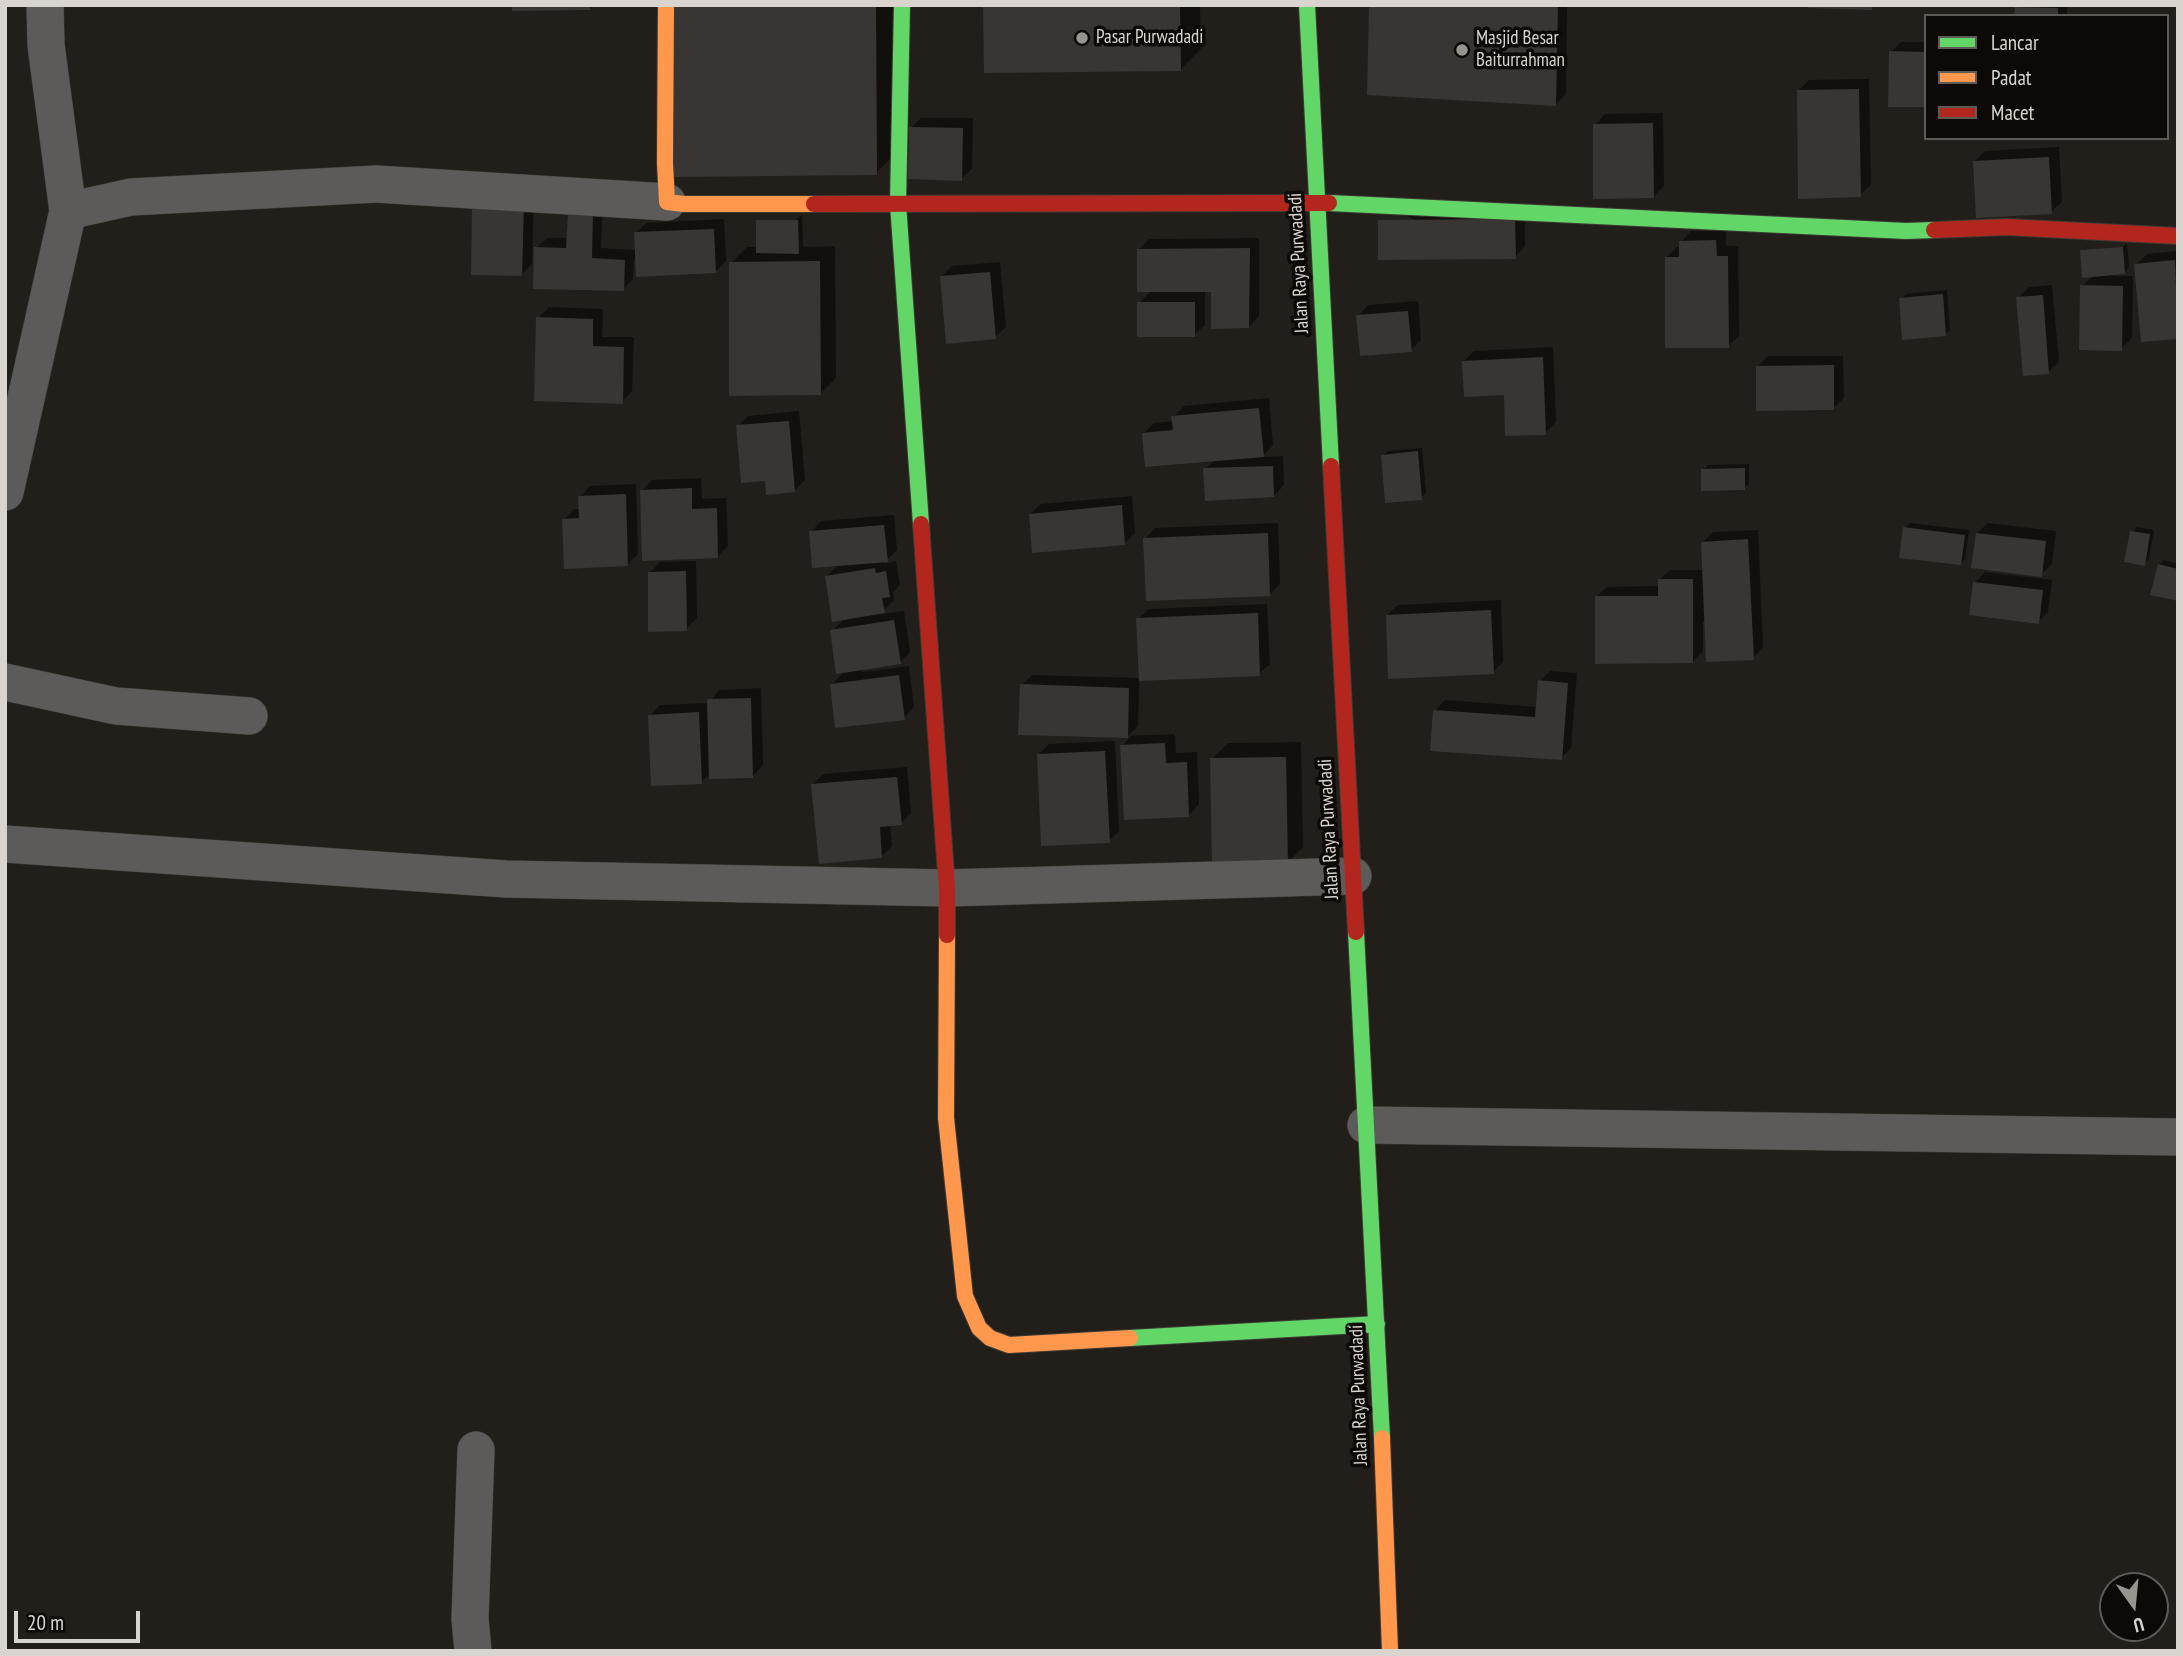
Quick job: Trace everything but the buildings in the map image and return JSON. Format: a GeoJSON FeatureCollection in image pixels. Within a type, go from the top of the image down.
{"type":"FeatureCollection","features":[{"type":"Feature","properties":{"kind":"street"},"geometry":{"type":"LineString","coordinates":[[5,492],[11,445],[68,211],[46,45],[45,5]]}},
{"type":"Feature","properties":{"kind":"street"},"geometry":{"type":"LineString","coordinates":[[666,5],[667,202]]}},
{"type":"Feature","properties":{"kind":"street"},"geometry":{"type":"LineString","coordinates":[[902,5],[898,204],[947,888],[946,1118],[965,1297],[973,1322],[990,1340],[1009,1345],[1377,1324]]}},
{"type":"Feature","properties":{"kind":"street","name":"Jalan Raya Purwadadi"},"geometry":{"type":"LineString","coordinates":[[1307,5],[1377,1324],[1390,1651]]}},
{"type":"Feature","properties":{"kind":"street"},"geometry":{"type":"LineString","coordinates":[[68,211],[131,197],[376,184],[684,204],[1316,202],[1893,230],[2007,227],[2178,236]]}},
{"type":"Feature","properties":{"kind":"street"},"geometry":{"type":"LineString","coordinates":[[5,682],[116,706],[249,716]]}},
{"type":"Feature","properties":{"kind":"street"},"geometry":{"type":"LineString","coordinates":[[5,844],[506,878],[947,888],[1353,876]]}},
{"type":"Feature","properties":{"kind":"street"},"geometry":{"type":"LineString","coordinates":[[1366,1125],[2178,1137]]}},
{"type":"Feature","properties":{"kind":"street"},"geometry":{"type":"LineString","coordinates":[[473,1651],[470,1619],[476,1450]]}},
{"type":"Feature","properties":{"kind":"traffic: fast"},"geometry":{"type":"LineString","coordinates":[[902,5],[898,204],[921,524]]}},
{"type":"Feature","properties":{"kind":"traffic: fast"},"geometry":{"type":"LineString","coordinates":[[1307,5],[1331,466]]}},
{"type":"Feature","properties":{"kind":"traffic: fast"},"geometry":{"type":"LineString","coordinates":[[1329,203],[1906,231],[1934,230]]}},
{"type":"Feature","properties":{"kind":"traffic: fast"},"geometry":{"type":"LineString","coordinates":[[1356,932],[1382,1438]]}},
{"type":"Feature","properties":{"kind":"traffic: fast"},"geometry":{"type":"LineString","coordinates":[[1130,1338],[1377,1324]]}},
{"type":"Feature","properties":{"kind":"traffic: slow"},"geometry":{"type":"LineString","coordinates":[[666,5],[667,202],[814,204]]}},
{"type":"Feature","properties":{"kind":"traffic: slow"},"geometry":{"type":"LineString","coordinates":[[947,935],[946,1118],[965,1296],[979,1328],[990,1338],[1009,1345],[1130,1338]]}},
{"type":"Feature","properties":{"kind":"traffic: slow"},"geometry":{"type":"LineString","coordinates":[[1382,1438],[1390,1651]]}},
{"type":"Feature","properties":{"kind":"traffic: jam"},"geometry":{"type":"LineString","coordinates":[[814,204],[1329,203]]}},
{"type":"Feature","properties":{"kind":"traffic: jam"},"geometry":{"type":"LineString","coordinates":[[1934,230],[2007,227],[2178,236]]}},
{"type":"Feature","properties":{"kind":"traffic: jam"},"geometry":{"type":"LineString","coordinates":[[1331,466],[1356,932]]}},
{"type":"Feature","properties":{"kind":"traffic: jam"},"geometry":{"type":"LineString","coordinates":[[921,524],[947,888],[947,935]]}},
{"type":"Feature","properties":{"kind":"place","name":"Pasar Purwadadi"},"geometry":{"type":"Point","coordinates":[1082,38]}},
{"type":"Feature","properties":{"kind":"place","name":"Masjid Besar Baiturrahman"},"geometry":{"type":"Point","coordinates":[1462,50]}}]}
